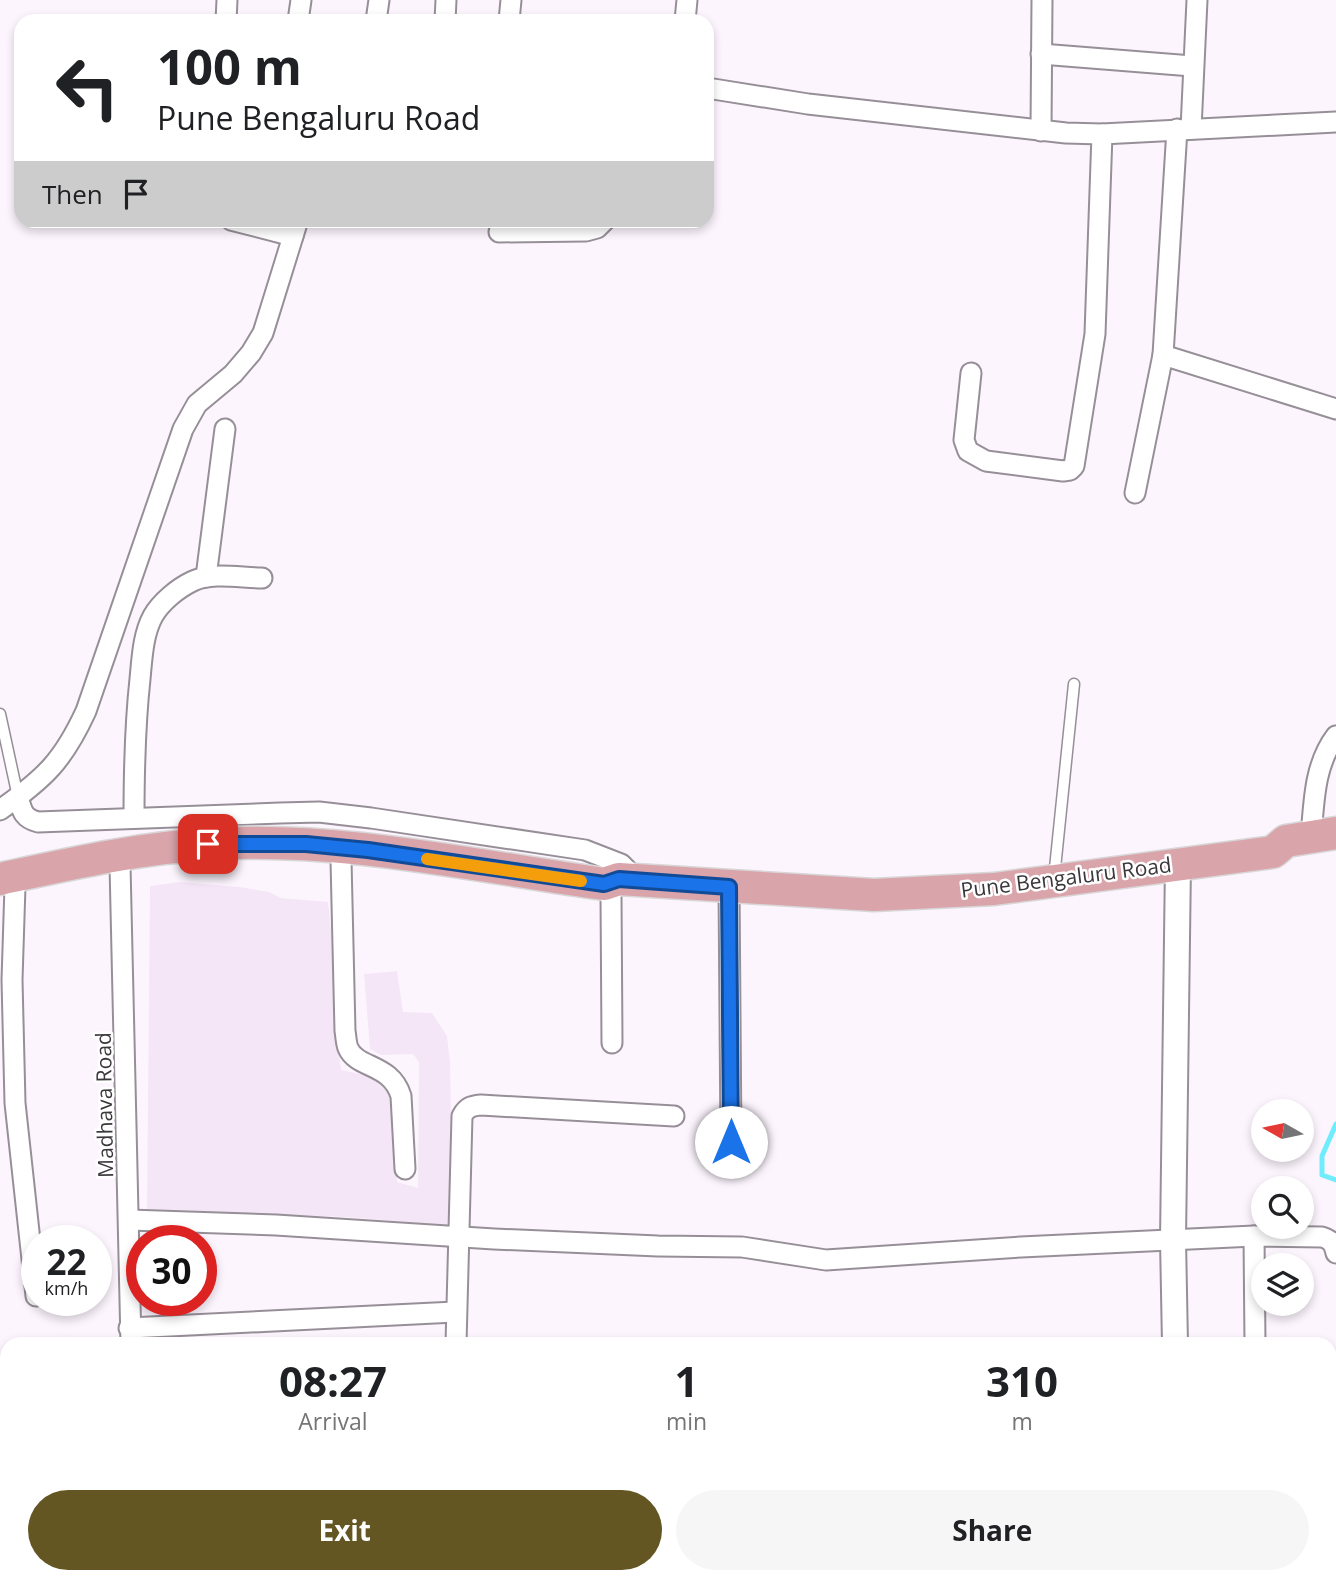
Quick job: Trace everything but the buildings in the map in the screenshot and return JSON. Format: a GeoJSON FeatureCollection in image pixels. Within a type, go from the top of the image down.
{"type":"FeatureCollection","features":[{"type":"Feature","properties":{"kind":"main road","name":"Pune Bengaluru Road"},"geometry":{"type":"LineString","coordinates":[[4,879],[71,863],[208,844],[306,844],[368,850],[604,884],[874,895],[994,889],[1273,852],[1286,841],[1328,840]]}},
{"type":"Feature","properties":{"kind":"street"},"geometry":{"type":"LineString","coordinates":[[1041,131],[1042,0]]}},
{"type":"Feature","properties":{"kind":"street"},"geometry":{"type":"LineString","coordinates":[[1135,493],[1163,355],[1197,0]]}},
{"type":"Feature","properties":{"kind":"street"},"geometry":{"type":"LineString","coordinates":[[1041,54],[1192,66]]}},
{"type":"Feature","properties":{"kind":"street"},"geometry":{"type":"LineString","coordinates":[[714,89],[808,104],[1041,131],[1102,134],[1336,121]]}},
{"type":"Feature","properties":{"kind":"street"},"geometry":{"type":"LineString","coordinates":[[971,373],[964,440],[968,451],[986,461],[1063,471],[1074,466],[1095,334],[1102,134]]}},
{"type":"Feature","properties":{"kind":"street"},"geometry":{"type":"LineString","coordinates":[[0,810],[55,766],[73,740],[86,711],[183,429],[197,404],[233,374],[251,353],[263,332],[296,228]]}},
{"type":"Feature","properties":{"kind":"street"},"geometry":{"type":"LineString","coordinates":[[499,232],[586,231],[597,228]]}},
{"type":"Feature","properties":{"kind":"street"},"geometry":{"type":"LineString","coordinates":[[1163,355],[1336,409]]}},
{"type":"Feature","properties":{"kind":"street"},"geometry":{"type":"LineString","coordinates":[[206,577],[225,429]]}},
{"type":"Feature","properties":{"kind":"street"},"geometry":{"type":"LineString","coordinates":[[134,818],[137,704],[146,633],[153,616],[165,601],[194,580],[206,577],[262,578]]}},
{"type":"Feature","properties":{"kind":"street"},"geometry":{"type":"LineString","coordinates":[[1328,840],[1316,784],[1321,763],[1336,736]]}},
{"type":"Feature","properties":{"kind":"street"},"geometry":{"type":"LineString","coordinates":[[18,797],[23,814],[29,820],[38,822],[306,812],[371,818],[585,850],[621,864],[623,885],[612,1043]]}},
{"type":"Feature","properties":{"kind":"street"},"geometry":{"type":"LineString","coordinates":[[28,1225],[15,1103],[12,981],[4,879],[56,876],[159,860],[322,857],[588,895],[623,885]]}},
{"type":"Feature","properties":{"kind":"street"},"geometry":{"type":"LineString","coordinates":[[341,860],[345,1031],[348,1049],[357,1059],[389,1076],[398,1085],[405,1169]]}},
{"type":"Feature","properties":{"kind":"street"},"geometry":{"type":"LineString","coordinates":[[1175,1337],[1173,1240],[1178,863]]}},
{"type":"Feature","properties":{"kind":"street","name":"Madhava Road"},"geometry":{"type":"LineString","coordinates":[[120,865],[130,1336]]}},
{"type":"Feature","properties":{"kind":"street"},"geometry":{"type":"LineString","coordinates":[[729,887],[731,1142]]}},
{"type":"Feature","properties":{"kind":"street"},"geometry":{"type":"LineString","coordinates":[[456,1337],[462,1116],[471,1106],[674,1116]]}},
{"type":"Feature","properties":{"kind":"street"},"geometry":{"type":"LineString","coordinates":[[129,1220],[276,1225],[659,1246],[742,1247],[826,1260],[1251,1236]]}},
{"type":"Feature","properties":{"kind":"street"},"geometry":{"type":"LineString","coordinates":[[1314,1237],[1329,1239],[1336,1253]]}},
{"type":"Feature","properties":{"kind":"street"},"geometry":{"type":"LineString","coordinates":[[1254,1239],[1255,1337]]}},
{"type":"Feature","properties":{"kind":"street"},"geometry":{"type":"LineString","coordinates":[[130,1336],[455,1312]]}},
{"type":"Feature","properties":{"kind":"lane"},"geometry":{"type":"LineString","coordinates":[[1054,881],[1074,684]]}},
{"type":"Feature","properties":{"kind":"lane"},"geometry":{"type":"LineString","coordinates":[[0,714],[18,797]]}},
{"type":"Feature","properties":{"kind":"shaded area"},"geometry":{"type":"Polygon","coordinates":[[[180,882],[239,887],[269,892],[281,898],[328,902],[337,989],[333,1004],[341,1070],[365,1075],[390,1094],[397,1109],[397,1182],[418,1188],[419,1062],[413,1054],[381,1055],[370,1049],[364,974],[397,971],[403,1012],[432,1013],[447,1036],[450,1062],[453,1226],[347,1217],[147,1210],[150,886],[180,882]]]}},
{"type":"Feature","properties":{"kind":"waterway"},"geometry":{"type":"LineString","coordinates":[[1336,1124],[1322,1156],[1322,1175],[1336,1180]]}},
{"type":"Feature","properties":{"kind":"slow traffic"},"geometry":{"type":"LineString","coordinates":[[427,859],[581,881]]}},
{"type":"Feature","properties":{"kind":"route"},"geometry":{"type":"LineString","coordinates":[[208,844],[306,844],[368,850],[604,884],[619,879],[729,887],[731,1142]]}}]}
